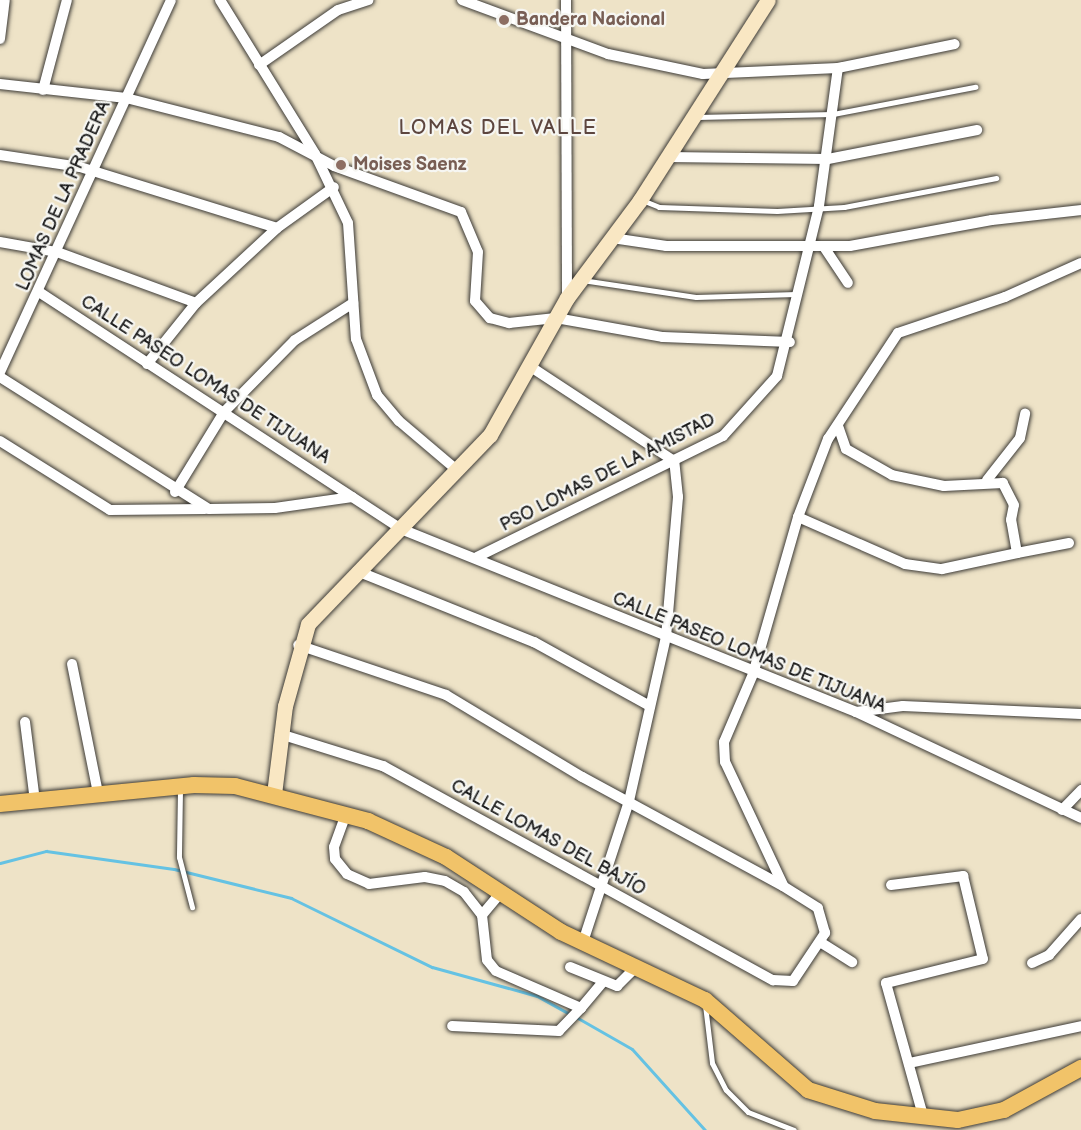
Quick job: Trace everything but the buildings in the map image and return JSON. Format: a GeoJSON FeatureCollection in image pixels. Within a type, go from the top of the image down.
{"type":"FeatureCollection","features":[{"type":"Feature","properties":{"kind":"main road"},"geometry":{"type":"LineString","coordinates":[[0,804],[180,786],[236,786],[346,814],[408,837],[583,942],[705,1000],[808,1090],[924,1119],[958,1120],[1004,1110],[1081,1068]]}},
{"type":"Feature","properties":{"kind":"street"},"geometry":{"type":"LineString","coordinates":[[0,39],[5,0]]}},
{"type":"Feature","properties":{"kind":"street"},"geometry":{"type":"LineString","coordinates":[[43,90],[67,0]]}},
{"type":"Feature","properties":{"kind":"street","name":"LOMAS DE LA PRADERA"},"geometry":{"type":"LineString","coordinates":[[0,372],[6,350],[39,292],[171,0]]}},
{"type":"Feature","properties":{"kind":"street"},"geometry":{"type":"LineString","coordinates":[[220,0],[334,187],[348,223],[353,303],[364,368],[377,395],[399,422],[458,471]]}},
{"type":"Feature","properties":{"kind":"street"},"geometry":{"type":"LineString","coordinates":[[259,65],[338,10],[368,0]]}},
{"type":"Feature","properties":{"kind":"street"},"geometry":{"type":"LineString","coordinates":[[462,0],[565,40],[640,63],[721,73],[838,68],[955,44]]}},
{"type":"Feature","properties":{"kind":"street"},"geometry":{"type":"LineString","coordinates":[[566,0],[567,298]]}},
{"type":"Feature","properties":{"kind":"street"},"geometry":{"type":"LineString","coordinates":[[274,794],[280,734],[298,645],[316,612],[458,471],[489,435],[531,367],[567,298],[640,200],[768,0]]}},
{"type":"Feature","properties":{"kind":"street","name":"PSO LOMAS DE LA AMISTAD"},"geometry":{"type":"LineString","coordinates":[[477,557],[723,436],[749,412],[777,376],[790,342],[819,206],[828,159],[838,68]]}},
{"type":"Feature","properties":{"kind":"street"},"geometry":{"type":"LineString","coordinates":[[0,84],[126,98],[279,137],[368,178],[461,212],[478,252],[475,301],[490,318],[509,323],[556,318],[663,337],[790,342]]}},
{"type":"Feature","properties":{"kind":"street"},"geometry":{"type":"LineString","coordinates":[[667,157],[828,159],[977,130]]}},
{"type":"Feature","properties":{"kind":"street"},"geometry":{"type":"LineString","coordinates":[[0,155],[93,172],[277,228]]}},
{"type":"Feature","properties":{"kind":"street"},"geometry":{"type":"LineString","coordinates":[[147,364],[196,303],[277,228],[334,187]]}},
{"type":"Feature","properties":{"kind":"street"},"geometry":{"type":"LineString","coordinates":[[612,238],[666,246],[810,248],[878,243],[992,220],[1081,210]]}},
{"type":"Feature","properties":{"kind":"street"},"geometry":{"type":"LineString","coordinates":[[0,242],[57,252],[196,303]]}},
{"type":"Feature","properties":{"kind":"street"},"geometry":{"type":"LineString","coordinates":[[824,247],[848,283]]}},
{"type":"Feature","properties":{"kind":"street"},"geometry":{"type":"LineString","coordinates":[[783,886],[725,762],[724,742],[753,674],[798,517],[838,426],[898,333],[1005,297],[1081,263]]}},
{"type":"Feature","properties":{"kind":"street","name":"CALLE PASEO LOMAS DE TIJUANA"},"geometry":{"type":"LineString","coordinates":[[39,292],[401,529],[477,557],[753,674],[856,712],[1081,818]]}},
{"type":"Feature","properties":{"kind":"street"},"geometry":{"type":"LineString","coordinates":[[175,492],[224,412],[295,340],[353,303]]}},
{"type":"Feature","properties":{"kind":"street"},"geometry":{"type":"LineString","coordinates":[[531,367],[674,461],[678,497],[666,637],[628,801],[583,942]]}},
{"type":"Feature","properties":{"kind":"street"},"geometry":{"type":"LineString","coordinates":[[0,377],[175,492],[209,509]]}},
{"type":"Feature","properties":{"kind":"street"},"geometry":{"type":"LineString","coordinates":[[987,480],[1020,438],[1024,414]]}},
{"type":"Feature","properties":{"kind":"street"},"geometry":{"type":"LineString","coordinates":[[838,426],[846,449],[892,475],[944,486],[987,480],[1003,483],[1013,498],[1017,553]]}},
{"type":"Feature","properties":{"kind":"street"},"geometry":{"type":"LineString","coordinates":[[0,441],[110,510],[275,508],[352,497]]}},
{"type":"Feature","properties":{"kind":"street"},"geometry":{"type":"LineString","coordinates":[[798,517],[905,564],[942,569],[1069,543]]}},
{"type":"Feature","properties":{"kind":"street"},"geometry":{"type":"LineString","coordinates":[[357,571],[534,642],[650,706]]}},
{"type":"Feature","properties":{"kind":"street"},"geometry":{"type":"LineString","coordinates":[[298,645],[447,696],[628,801],[783,886],[825,918],[820,942],[852,962]]}},
{"type":"Feature","properties":{"kind":"street"},"geometry":{"type":"LineString","coordinates":[[72,664],[98,793]]}},
{"type":"Feature","properties":{"kind":"street"},"geometry":{"type":"LineString","coordinates":[[856,712],[897,706],[1081,714]]}},
{"type":"Feature","properties":{"kind":"street"},"geometry":{"type":"LineString","coordinates":[[25,722],[35,801]]}},
{"type":"Feature","properties":{"kind":"street","name":"CALLE LOMAS DEL BAJÍO"},"geometry":{"type":"LineString","coordinates":[[280,734],[383,766],[773,980],[793,981],[820,942]]}},
{"type":"Feature","properties":{"kind":"street"},"geometry":{"type":"LineString","coordinates":[[1062,810],[1081,790]]}},
{"type":"Feature","properties":{"kind":"street"},"geometry":{"type":"LineString","coordinates":[[346,814],[334,853],[347,874],[369,884],[425,877],[445,881],[464,892],[482,915],[487,960],[496,971],[581,1008]]}},
{"type":"Feature","properties":{"kind":"street"},"geometry":{"type":"LineString","coordinates":[[891,885],[963,876],[983,959],[886,983],[924,1119]]}},
{"type":"Feature","properties":{"kind":"street"},"geometry":{"type":"LineString","coordinates":[[482,915],[501,892]]}},
{"type":"Feature","properties":{"kind":"street"},"geometry":{"type":"LineString","coordinates":[[1032,963],[1049,955],[1081,919]]}},
{"type":"Feature","properties":{"kind":"street"},"geometry":{"type":"LineString","coordinates":[[570,968],[617,986],[637,966]]}},
{"type":"Feature","properties":{"kind":"street"},"geometry":{"type":"LineString","coordinates":[[452,1026],[559,1031],[603,982]]}},
{"type":"Feature","properties":{"kind":"street"},"geometry":{"type":"LineString","coordinates":[[909,1063],[1081,1026]]}},
{"type":"Feature","properties":{"kind":"lane"},"geometry":{"type":"LineString","coordinates":[[695,117],[833,114],[975,87]]}},
{"type":"Feature","properties":{"kind":"lane"},"geometry":{"type":"LineString","coordinates":[[640,200],[671,208],[777,212],[819,206],[844,207],[996,178]]}},
{"type":"Feature","properties":{"kind":"lane"},"geometry":{"type":"LineString","coordinates":[[580,280],[696,297],[800,294]]}},
{"type":"Feature","properties":{"kind":"lane"},"geometry":{"type":"LineString","coordinates":[[180,786],[179,857],[192,907]]}},
{"type":"Feature","properties":{"kind":"lane"},"geometry":{"type":"LineString","coordinates":[[705,1000],[712,1063],[726,1090],[748,1112],[794,1130]]}},
{"type":"Feature","properties":{"kind":"waterway"},"geometry":{"type":"LineString","coordinates":[[0,863],[46,851],[174,869],[291,898],[432,967],[537,996],[570,1014]]}},
{"type":"Feature","properties":{"kind":"waterway"},"geometry":{"type":"LineString","coordinates":[[576,1017],[632,1049],[705,1130]]}},
{"type":"Feature","properties":{"kind":"place","name":"Bandera Nacional"},"geometry":{"type":"Point","coordinates":[504,20]}},
{"type":"Feature","properties":{"kind":"place","name":"Moises Saenz"},"geometry":{"type":"Point","coordinates":[341,165]}},
{"type":"Feature","properties":{"kind":"district","name":"LOMAS DEL VALLE"},"geometry":{"type":"Point","coordinates":[498,128]}}]}
